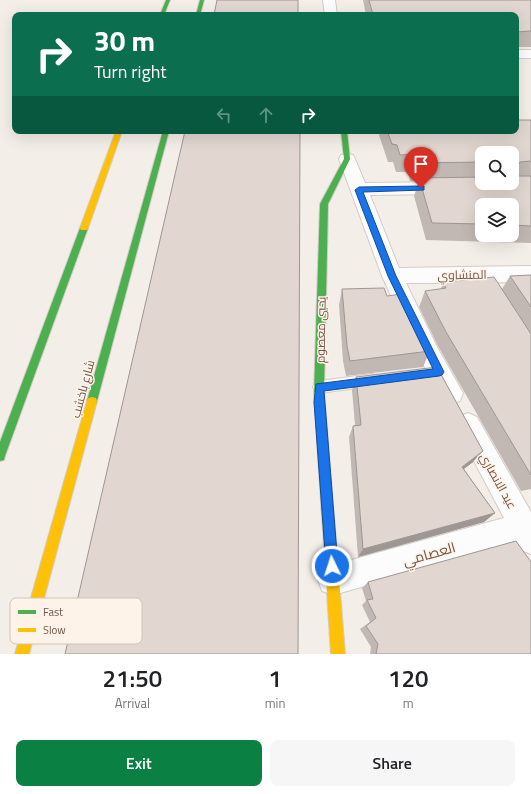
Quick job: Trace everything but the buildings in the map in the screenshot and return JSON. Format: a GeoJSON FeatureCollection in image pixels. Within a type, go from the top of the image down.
{"type":"FeatureCollection","features":[{"type":"Feature","properties":{"kind":"main road"},"geometry":{"type":"LineString","coordinates":[[163,12],[168,0]]}},
{"type":"Feature","properties":{"kind":"main road"},"geometry":{"type":"LineString","coordinates":[[199,12],[202,0]]}},
{"type":"Feature","properties":{"kind":"main road"},"geometry":{"type":"LineString","coordinates":[[0,456],[119,134]]}},
{"type":"Feature","properties":{"kind":"main road","name":"شارع باخشب"},"geometry":{"type":"LineString","coordinates":[[37,598],[165,134]]}},
{"type":"Feature","properties":{"kind":"main road"},"geometry":{"type":"LineString","coordinates":[[344,134],[347,159]]}},
{"type":"Feature","properties":{"kind":"main road","name":"يحيي معصوم"},"geometry":{"type":"LineString","coordinates":[[338,654],[319,402],[324,204],[347,159]]}},
{"type":"Feature","properties":{"kind":"main road","name":"شارع باخشب"},"geometry":{"type":"LineString","coordinates":[[22,654],[25,644]]}},
{"type":"Feature","properties":{"kind":"street"},"geometry":{"type":"LineString","coordinates":[[329,0],[331,12]]}},
{"type":"Feature","properties":{"kind":"street"},"geometry":{"type":"LineString","coordinates":[[519,54],[531,54]]}},
{"type":"Feature","properties":{"kind":"street","name":"عيد الانصاري"},"geometry":{"type":"LineString","coordinates":[[347,159],[392,276],[432,373],[527,527]]}},
{"type":"Feature","properties":{"kind":"street"},"geometry":{"type":"LineString","coordinates":[[359,190],[460,187]]}},
{"type":"Feature","properties":{"kind":"street","name":"المنشاوي"},"geometry":{"type":"LineString","coordinates":[[392,276],[486,282],[531,274]]}},
{"type":"Feature","properties":{"kind":"street","name":"العصامي"},"geometry":{"type":"LineString","coordinates":[[333,580],[527,527]]}},
{"type":"Feature","properties":{"kind":"lane"},"geometry":{"type":"LineString","coordinates":[[320,387],[387,379]]}},
{"type":"Feature","properties":{"kind":"traffic: fast"},"geometry":{"type":"LineString","coordinates":[[163,12],[168,0]]}},
{"type":"Feature","properties":{"kind":"traffic: fast"},"geometry":{"type":"LineString","coordinates":[[199,12],[202,0]]}},
{"type":"Feature","properties":{"kind":"traffic: fast"},"geometry":{"type":"LineString","coordinates":[[92,401],[165,134]]}},
{"type":"Feature","properties":{"kind":"traffic: fast"},"geometry":{"type":"LineString","coordinates":[[319,393],[324,204],[347,159],[344,134]]}},
{"type":"Feature","properties":{"kind":"traffic: fast"},"geometry":{"type":"LineString","coordinates":[[0,456],[84,228]]}},
{"type":"Feature","properties":{"kind":"traffic: slow"},"geometry":{"type":"LineString","coordinates":[[84,228],[118,134]]}},
{"type":"Feature","properties":{"kind":"traffic: slow"},"geometry":{"type":"LineString","coordinates":[[319,393],[338,654]]}},
{"type":"Feature","properties":{"kind":"traffic: slow"},"geometry":{"type":"LineString","coordinates":[[37,598],[92,401]]}},
{"type":"Feature","properties":{"kind":"traffic: slow"},"geometry":{"type":"LineString","coordinates":[[22,654],[25,644]]}},
{"type":"Feature","properties":{"kind":"route"},"geometry":{"type":"LineString","coordinates":[[332,566],[319,402],[320,387],[439,372],[392,276],[359,190],[421,188]]}}]}
